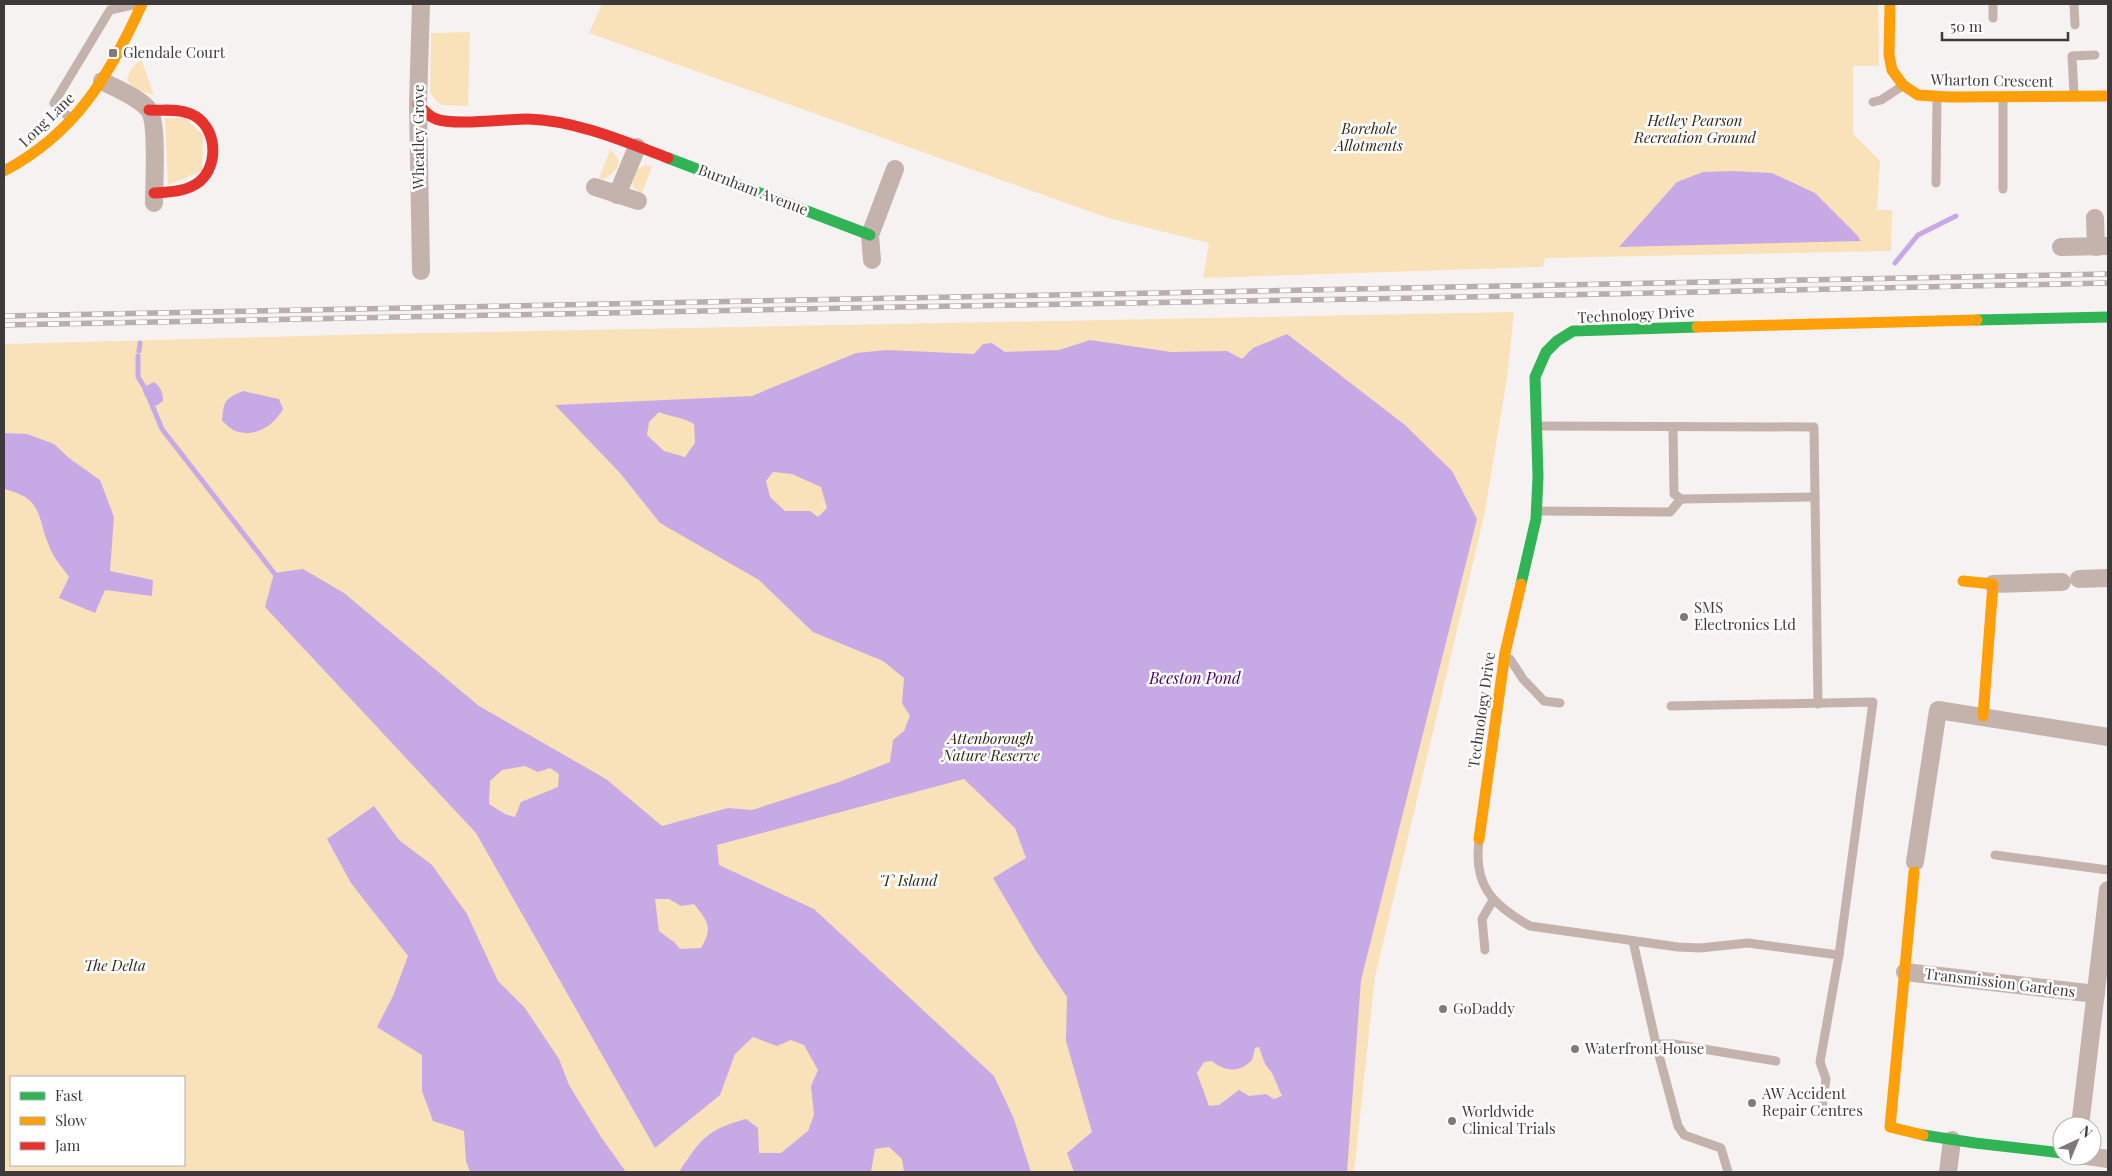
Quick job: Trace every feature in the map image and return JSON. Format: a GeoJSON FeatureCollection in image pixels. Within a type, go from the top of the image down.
{"type":"FeatureCollection","features":[{"type":"Feature","properties":{"kind":"street","name":"Long Lane"},"geometry":{"type":"LineString","coordinates":[[4,171],[30,158],[72,119],[102,81],[132,26],[141,4]]}},
{"type":"Feature","properties":{"kind":"street","name":"Wheatley Grove"},"geometry":{"type":"LineString","coordinates":[[421,4],[418,104],[421,271]]}},
{"type":"Feature","properties":{"kind":"street"},"geometry":{"type":"LineString","coordinates":[[1890,4],[1889,55],[1892,70],[1903,85]]}},
{"type":"Feature","properties":{"kind":"street"},"geometry":{"type":"LineString","coordinates":[[102,81],[132,97],[149,110],[154,128],[154,199],[199,182],[210,167],[214,152],[208,131],[204,123],[196,116],[173,110],[149,110]]}},
{"type":"Feature","properties":{"kind":"street","name":"Wharton Crescent"},"geometry":{"type":"LineString","coordinates":[[1903,85],[1918,95],[1937,97],[2108,96]]}},
{"type":"Feature","properties":{"kind":"street","name":"Burnham Avenue"},"geometry":{"type":"LineString","coordinates":[[418,104],[426,114],[436,119],[544,120],[581,128],[637,147],[870,235]]}},
{"type":"Feature","properties":{"kind":"street"},"geometry":{"type":"LineString","coordinates":[[617,195],[637,147]]}},
{"type":"Feature","properties":{"kind":"street"},"geometry":{"type":"LineString","coordinates":[[872,260],[870,235],[895,169]]}},
{"type":"Feature","properties":{"kind":"street"},"geometry":{"type":"LineString","coordinates":[[595,187],[638,201]]}},
{"type":"Feature","properties":{"kind":"street"},"geometry":{"type":"LineString","coordinates":[[2061,247],[2102,246],[2094,218]]}},
{"type":"Feature","properties":{"kind":"street","name":"Technology Drive"},"geometry":{"type":"LineString","coordinates":[[1480,839],[1505,653],[1525,570],[1536,511],[1538,477],[1535,377],[1546,352],[1556,340],[1573,331],[1602,328],[2108,318]]}},
{"type":"Feature","properties":{"kind":"street"},"geometry":{"type":"LineString","coordinates":[[2079,579],[2108,578]]}},
{"type":"Feature","properties":{"kind":"street"},"geometry":{"type":"LineString","coordinates":[[1963,581],[1993,584],[2062,582]]}},
{"type":"Feature","properties":{"kind":"street"},"geometry":{"type":"LineString","coordinates":[[1983,716],[1993,584]]}},
{"type":"Feature","properties":{"kind":"street"},"geometry":{"type":"LineString","coordinates":[[1915,867],[1938,710],[2108,737]]}},
{"type":"Feature","properties":{"kind":"street","name":"Transmission Gardens"},"geometry":{"type":"LineString","coordinates":[[1915,867],[1890,1127],[1920,1135],[1952,1140]]}},
{"type":"Feature","properties":{"kind":"street"},"geometry":{"type":"LineString","coordinates":[[2081,1116],[2096,994],[2106,934],[2108,890]]}},
{"type":"Feature","properties":{"kind":"street","name":"Transmission Gardens"},"geometry":{"type":"LineString","coordinates":[[1905,972],[2096,994]]}},
{"type":"Feature","properties":{"kind":"street"},"geometry":{"type":"LineString","coordinates":[[1948,1172],[1952,1140],[2052,1152]]}},
{"type":"Feature","properties":{"kind":"lane"},"geometry":{"type":"LineString","coordinates":[[72,119],[54,103],[59,94],[110,10],[141,4]]}},
{"type":"Feature","properties":{"kind":"lane"},"geometry":{"type":"LineString","coordinates":[[1993,4],[1993,18]]}},
{"type":"Feature","properties":{"kind":"lane"},"geometry":{"type":"LineString","coordinates":[[2074,4],[2074,25]]}},
{"type":"Feature","properties":{"kind":"lane"},"geometry":{"type":"LineString","coordinates":[[2074,97],[2072,56],[2095,55]]}},
{"type":"Feature","properties":{"kind":"lane"},"geometry":{"type":"LineString","coordinates":[[1873,102],[1881,100],[1903,85]]}},
{"type":"Feature","properties":{"kind":"lane"},"geometry":{"type":"LineString","coordinates":[[1936,183],[1937,97]]}},
{"type":"Feature","properties":{"kind":"lane"},"geometry":{"type":"LineString","coordinates":[[2003,98],[2003,189]]}},
{"type":"Feature","properties":{"kind":"lane"},"geometry":{"type":"LineString","coordinates":[[1535,426],[1814,428],[1818,704]]}},
{"type":"Feature","properties":{"kind":"lane"},"geometry":{"type":"LineString","coordinates":[[1673,427],[1674,494],[1681,499],[1815,497]]}},
{"type":"Feature","properties":{"kind":"lane"},"geometry":{"type":"LineString","coordinates":[[1536,511],[1670,512],[1681,499]]}},
{"type":"Feature","properties":{"kind":"lane"},"geometry":{"type":"LineString","coordinates":[[1505,653],[1523,679],[1544,701],[1560,703]]}},
{"type":"Feature","properties":{"kind":"lane"},"geometry":{"type":"LineString","coordinates":[[1671,706],[1873,702],[1839,955],[1820,1062],[1826,1079],[1822,1108]]}},
{"type":"Feature","properties":{"kind":"lane"},"geometry":{"type":"LineString","coordinates":[[1480,839],[1477,858],[1480,876],[1486,891],[1493,900],[1510,914],[1530,926],[1633,941],[1700,948],[1748,943],[1839,955]]}},
{"type":"Feature","properties":{"kind":"lane"},"geometry":{"type":"LineString","coordinates":[[1995,855],[2108,870]]}},
{"type":"Feature","properties":{"kind":"lane"},"geometry":{"type":"LineString","coordinates":[[1485,950],[1482,919],[1493,900]]}},
{"type":"Feature","properties":{"kind":"lane"},"geometry":{"type":"LineString","coordinates":[[1633,941],[1656,1044],[1678,1126],[1684,1135],[1721,1148],[1728,1172]]}},
{"type":"Feature","properties":{"kind":"lane"},"geometry":{"type":"LineString","coordinates":[[1656,1044],[1673,1044],[1776,1061]]}},
{"type":"Feature","properties":{"kind":"green space"},"geometry":{"type":"Polygon","coordinates":[[[602,4],[1878,4],[1879,66],[1853,66],[1853,134],[1880,161],[1877,210],[1892,210],[1891,251],[1545,258],[1543,267],[1203,278],[1209,243],[1108,218],[589,33],[602,4]]]}},
{"type":"Feature","properties":{"kind":"green space"},"geometry":{"type":"Polygon","coordinates":[[[470,32],[468,106],[442,105],[436,101],[430,92],[431,33],[470,32]]]}},
{"type":"Feature","properties":{"kind":"green space"},"geometry":{"type":"Polygon","coordinates":[[[141,59],[154,95],[135,88],[127,78],[131,69],[141,59]]]}},
{"type":"Feature","properties":{"kind":"green space"},"geometry":{"type":"Polygon","coordinates":[[[165,118],[185,118],[203,135],[202,171],[168,185],[165,118]]]}},
{"type":"Feature","properties":{"kind":"green space"},"geometry":{"type":"Polygon","coordinates":[[[610,150],[618,158],[618,166],[608,176],[603,179],[599,178],[610,150]]]}},
{"type":"Feature","properties":{"kind":"green space"},"geometry":{"type":"Polygon","coordinates":[[[646,165],[652,167],[642,193],[634,188],[632,182],[638,169],[646,165]]]}},
{"type":"Feature","properties":{"kind":"green space","name":"Attenborough Nature Reserve"},"geometry":{"type":"Polygon","coordinates":[[[1514,312],[1507,377],[1485,512],[1375,977],[1354,1172],[4,1172],[4,344],[378,334],[1514,312]]]}},
{"type":"Feature","properties":{"kind":"water"},"geometry":{"type":"Polygon","coordinates":[[[1703,172],[1772,173],[1815,193],[1861,241],[1619,247],[1677,182],[1703,172]]]}},
{"type":"Feature","properties":{"kind":"water","name":"Beeston Pond"},"geometry":{"type":"Polygon","coordinates":[[[1287,334],[1405,425],[1452,471],[1477,519],[1361,980],[1347,1172],[1074,1172],[1067,1153],[1092,1132],[1066,1041],[1067,997],[1036,951],[993,878],[1026,858],[1015,828],[964,779],[717,845],[719,865],[814,909],[994,1076],[1014,1119],[1031,1172],[904,1172],[902,1159],[889,1147],[875,1149],[871,1172],[679,1172],[693,1151],[706,1137],[722,1127],[733,1123],[746,1119],[758,1128],[759,1153],[781,1153],[808,1131],[814,1115],[811,1086],[818,1070],[804,1045],[791,1040],[777,1046],[753,1037],[735,1054],[720,1095],[655,1148],[476,833],[265,607],[274,573],[303,569],[344,593],[479,706],[606,779],[662,826],[728,808],[752,810],[839,782],[890,762],[893,740],[904,731],[910,716],[902,703],[904,678],[883,661],[813,632],[759,580],[660,523],[620,473],[555,405],[752,396],[856,353],[887,350],[974,354],[983,344],[992,343],[1005,352],[1059,350],[1090,340],[1171,352],[1227,351],[1242,359],[1253,348],[1287,334]],[[659,412],[649,422],[647,435],[664,451],[685,457],[695,443],[694,424],[690,422],[659,412]],[[773,472],[766,481],[770,497],[785,511],[810,511],[818,517],[827,508],[821,487],[792,474],[773,472]],[[525,766],[502,770],[490,781],[489,804],[505,814],[515,817],[521,802],[558,787],[559,774],[550,768],[538,772],[525,766]],[[655,899],[659,931],[680,949],[701,948],[707,935],[707,924],[694,904],[681,906],[669,899],[655,899]],[[1259,1047],[1255,1048],[1252,1060],[1243,1067],[1232,1070],[1217,1065],[1212,1061],[1204,1062],[1197,1073],[1209,1106],[1219,1105],[1239,1090],[1249,1096],[1266,1094],[1274,1099],[1282,1096],[1272,1073],[1265,1064],[1259,1047]]]}},
{"type":"Feature","properties":{"kind":"water"},"geometry":{"type":"Polygon","coordinates":[[[154,382],[160,388],[163,398],[163,401],[156,406],[145,396],[143,391],[146,386],[154,382]]]}},
{"type":"Feature","properties":{"kind":"water"},"geometry":{"type":"Polygon","coordinates":[[[243,391],[279,399],[283,409],[275,420],[259,431],[246,433],[230,428],[222,421],[223,409],[226,402],[232,396],[243,391]]]}},
{"type":"Feature","properties":{"kind":"water"},"geometry":{"type":"Polygon","coordinates":[[[4,433],[27,434],[54,444],[69,458],[100,480],[114,517],[110,571],[153,580],[152,596],[105,590],[95,613],[59,598],[69,577],[52,552],[37,511],[27,498],[4,489],[4,433]]]}},
{"type":"Feature","properties":{"kind":"water"},"geometry":{"type":"Polygon","coordinates":[[[374,806],[399,840],[432,865],[467,914],[498,981],[525,1008],[559,1059],[569,1085],[601,1137],[626,1172],[470,1172],[466,1161],[464,1131],[433,1121],[422,1091],[422,1055],[377,1027],[393,996],[408,956],[351,883],[327,839],[374,806]]]}},
{"type":"Feature","properties":{"kind":"waterway"},"geometry":{"type":"LineString","coordinates":[[1895,263],[1918,235],[1956,216]]}},
{"type":"Feature","properties":{"kind":"waterway"},"geometry":{"type":"LineString","coordinates":[[139,351],[140,343]]}},
{"type":"Feature","properties":{"kind":"waterway"},"geometry":{"type":"LineString","coordinates":[[138,356],[138,377],[145,388],[162,429],[274,573]]}},
{"type":"Feature","properties":{"kind":"railway"},"geometry":{"type":"LineString","coordinates":[[4,316],[2108,274]]}},
{"type":"Feature","properties":{"kind":"railway"},"geometry":{"type":"LineString","coordinates":[[4,325],[2108,283]]}},
{"type":"Feature","properties":{"kind":"traffic: fast"},"geometry":{"type":"LineString","coordinates":[[668,158],[870,235]]}},
{"type":"Feature","properties":{"kind":"traffic: fast"},"geometry":{"type":"LineString","coordinates":[[1977,320],[2108,317]]}},
{"type":"Feature","properties":{"kind":"traffic: fast"},"geometry":{"type":"LineString","coordinates":[[1521,584],[1536,519],[1538,477],[1535,377],[1546,352],[1557,341],[1573,331],[1697,327]]}},
{"type":"Feature","properties":{"kind":"traffic: fast"},"geometry":{"type":"LineString","coordinates":[[1923,1135],[2052,1152]]}},
{"type":"Feature","properties":{"kind":"traffic: slow"},"geometry":{"type":"LineString","coordinates":[[4,171],[29,156],[51,139],[88,100],[117,55],[142,4]]}},
{"type":"Feature","properties":{"kind":"traffic: slow"},"geometry":{"type":"LineString","coordinates":[[1890,4],[1889,55],[1892,70],[1903,85],[1918,95],[1949,97],[2108,96]]}},
{"type":"Feature","properties":{"kind":"traffic: slow"},"geometry":{"type":"LineString","coordinates":[[1697,327],[1977,320]]}},
{"type":"Feature","properties":{"kind":"traffic: slow"},"geometry":{"type":"LineString","coordinates":[[1963,581],[1993,584],[1983,716]]}},
{"type":"Feature","properties":{"kind":"traffic: slow"},"geometry":{"type":"LineString","coordinates":[[1479,839],[1505,653],[1521,584]]}},
{"type":"Feature","properties":{"kind":"traffic: slow"},"geometry":{"type":"LineString","coordinates":[[1914,872],[1890,1127],[1923,1135]]}},
{"type":"Feature","properties":{"kind":"traffic: jam"},"geometry":{"type":"LineString","coordinates":[[418,104],[431,116],[444,121],[467,122],[528,119],[563,123],[600,133],[668,158]]}},
{"type":"Feature","properties":{"kind":"traffic: jam"},"geometry":{"type":"LineString","coordinates":[[149,110],[176,110],[186,112],[200,119],[206,127],[213,146],[210,166],[206,175],[199,182],[183,190],[154,193]]}},
{"type":"Feature","properties":{"kind":"place","name":"Glendale Court"},"geometry":{"type":"Point","coordinates":[113,53]}},
{"type":"Feature","properties":{"kind":"place","name":"SMS Electronics Ltd"},"geometry":{"type":"Point","coordinates":[1684,617]}},
{"type":"Feature","properties":{"kind":"place","name":"GoDaddy"},"geometry":{"type":"Point","coordinates":[1443,1009]}},
{"type":"Feature","properties":{"kind":"place","name":"Waterfront House"},"geometry":{"type":"Point","coordinates":[1575,1049]}},
{"type":"Feature","properties":{"kind":"place","name":"AW Accident Repair Centres"},"geometry":{"type":"Point","coordinates":[1752,1103]}},
{"type":"Feature","properties":{"kind":"place","name":"Worldwide Clinical Trials"},"geometry":{"type":"Point","coordinates":[1452,1121]}},
{"type":"Feature","properties":{"kind":"park label","name":"Hetley Pearson Recreation Ground"},"geometry":{"type":"Point","coordinates":[1695,130]}},
{"type":"Feature","properties":{"kind":"park label","name":"Borehole Allotments"},"geometry":{"type":"Point","coordinates":[1369,138]}},
{"type":"Feature","properties":{"kind":"park label","name":"'T' Island"},"geometry":{"type":"Point","coordinates":[908,881]}},
{"type":"Feature","properties":{"kind":"park label","name":"The Delta"},"geometry":{"type":"Point","coordinates":[115,966]}}]}
